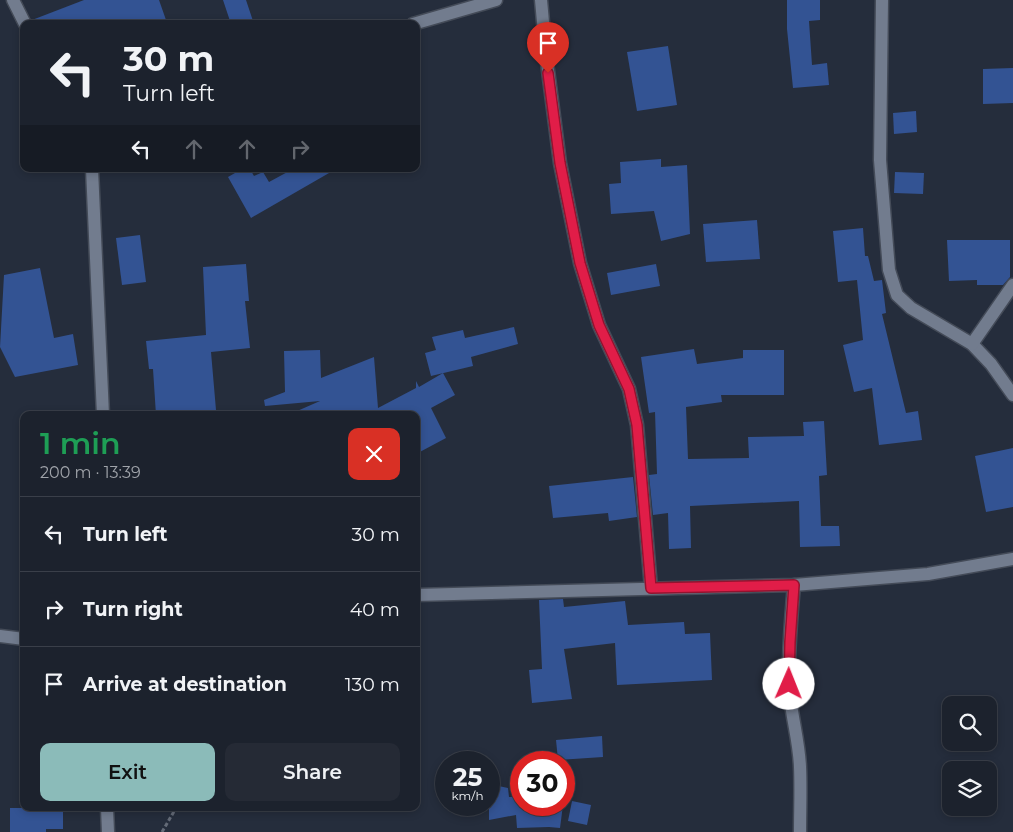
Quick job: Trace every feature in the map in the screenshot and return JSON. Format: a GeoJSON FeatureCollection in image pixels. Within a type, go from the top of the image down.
{"type":"FeatureCollection","features":[{"type":"Feature","properties":{"kind":"street"},"geometry":{"type":"LineString","coordinates":[[13,0],[23,20]]}},
{"type":"Feature","properties":{"kind":"street"},"geometry":{"type":"LineString","coordinates":[[420,22],[496,0]]}},
{"type":"Feature","properties":{"kind":"street"},"geometry":{"type":"LineString","coordinates":[[541,0],[560,163],[580,263],[599,325],[629,389],[637,425],[651,588]]}},
{"type":"Feature","properties":{"kind":"street"},"geometry":{"type":"LineString","coordinates":[[882,0],[880,160],[889,270],[897,295],[911,308],[972,344],[991,364],[1013,395]]}},
{"type":"Feature","properties":{"kind":"street"},"geometry":{"type":"LineString","coordinates":[[93,172],[103,411]]}},
{"type":"Feature","properties":{"kind":"street"},"geometry":{"type":"LineString","coordinates":[[972,344],[1013,285]]}},
{"type":"Feature","properties":{"kind":"street"},"geometry":{"type":"LineString","coordinates":[[420,595],[794,585],[928,574],[1013,559]]}},
{"type":"Feature","properties":{"kind":"street"},"geometry":{"type":"LineString","coordinates":[[794,585],[789,684],[791,711],[800,767],[800,832]]}},
{"type":"Feature","properties":{"kind":"street"},"geometry":{"type":"LineString","coordinates":[[0,636],[20,639]]}},
{"type":"Feature","properties":{"kind":"street"},"geometry":{"type":"LineString","coordinates":[[107,811],[108,832]]}},
{"type":"Feature","properties":{"kind":"path"},"geometry":{"type":"LineString","coordinates":[[162,832],[174,811]]}},
{"type":"Feature","properties":{"kind":"building"},"geometry":{"type":"Polygon","coordinates":[[[84,0],[159,0],[166,20],[32,20],[84,0]]]}},
{"type":"Feature","properties":{"kind":"building"},"geometry":{"type":"Polygon","coordinates":[[[223,0],[246,0],[253,20],[230,20],[223,0]]]}},
{"type":"Feature","properties":{"kind":"building"},"geometry":{"type":"Polygon","coordinates":[[[787,0],[820,0],[820,20],[809,21],[812,65],[827,63],[829,85],[793,88],[787,29],[787,0]]]}},
{"type":"Feature","properties":{"kind":"building"},"geometry":{"type":"Polygon","coordinates":[[[668,46],[677,105],[637,111],[627,52],[668,46]]]}},
{"type":"Feature","properties":{"kind":"building"},"geometry":{"type":"Polygon","coordinates":[[[1013,68],[1013,103],[983,104],[983,69],[1013,68]]]}},
{"type":"Feature","properties":{"kind":"building"},"geometry":{"type":"Polygon","coordinates":[[[916,111],[917,132],[894,134],[893,113],[916,111]]]}},
{"type":"Feature","properties":{"kind":"building"},"geometry":{"type":"Polygon","coordinates":[[[661,159],[661,167],[687,165],[690,234],[661,241],[654,211],[611,214],[609,184],[621,183],[620,162],[661,159]]]}},
{"type":"Feature","properties":{"kind":"building"},"geometry":{"type":"Polygon","coordinates":[[[237,172],[252,172],[254,176],[263,172],[269,182],[287,172],[331,172],[251,218],[228,177],[237,172]]]}},
{"type":"Feature","properties":{"kind":"building"},"geometry":{"type":"Polygon","coordinates":[[[895,172],[924,173],[923,194],[894,193],[895,172]]]}},
{"type":"Feature","properties":{"kind":"building"},"geometry":{"type":"Polygon","coordinates":[[[757,220],[760,259],[706,262],[703,224],[757,220]]]}},
{"type":"Feature","properties":{"kind":"building"},"geometry":{"type":"Polygon","coordinates":[[[863,228],[865,256],[868,256],[874,281],[882,280],[886,313],[882,314],[906,413],[918,411],[922,440],[879,445],[872,388],[854,392],[843,345],[863,340],[857,280],[838,282],[833,231],[863,228]]]}},
{"type":"Feature","properties":{"kind":"building"},"geometry":{"type":"Polygon","coordinates":[[[140,235],[146,282],[122,285],[116,238],[140,235]]]}},
{"type":"Feature","properties":{"kind":"building"},"geometry":{"type":"Polygon","coordinates":[[[947,240],[1010,240],[1010,277],[1003,285],[977,285],[977,280],[949,281],[947,240]]]}},
{"type":"Feature","properties":{"kind":"building"},"geometry":{"type":"Polygon","coordinates":[[[246,264],[249,301],[245,301],[250,348],[211,352],[216,410],[156,411],[153,369],[149,369],[146,341],[206,335],[203,267],[246,264]]]}},
{"type":"Feature","properties":{"kind":"building"},"geometry":{"type":"Polygon","coordinates":[[[656,264],[660,286],[611,295],[607,273],[656,264]]]}},
{"type":"Feature","properties":{"kind":"building"},"geometry":{"type":"Polygon","coordinates":[[[40,268],[54,338],[73,334],[78,365],[15,377],[0,347],[4,275],[40,268]]]}},
{"type":"Feature","properties":{"kind":"building"},"geometry":{"type":"Polygon","coordinates":[[[514,327],[518,344],[471,357],[473,366],[431,376],[425,353],[436,350],[432,337],[463,330],[465,338],[514,327]]]}},
{"type":"Feature","properties":{"kind":"building"},"geometry":{"type":"Polygon","coordinates":[[[694,349],[697,364],[743,358],[743,350],[784,350],[784,395],[721,395],[722,402],[686,407],[688,459],[749,458],[748,437],[804,436],[803,422],[824,421],[827,475],[819,476],[821,526],[839,526],[840,546],[800,547],[799,501],[690,506],[691,548],[669,549],[668,513],[653,515],[649,475],[657,474],[655,412],[649,413],[641,357],[694,349]]]}},
{"type":"Feature","properties":{"kind":"building"},"geometry":{"type":"Polygon","coordinates":[[[320,350],[321,378],[374,357],[378,408],[416,388],[416,381],[419,387],[443,373],[455,395],[431,408],[446,438],[420,452],[420,411],[297,411],[320,401],[265,406],[264,400],[285,392],[284,351],[320,350]]]}},
{"type":"Feature","properties":{"kind":"building"},"geometry":{"type":"Polygon","coordinates":[[[1013,448],[1013,507],[986,512],[975,456],[1013,448]]]}},
{"type":"Feature","properties":{"kind":"building"},"geometry":{"type":"Polygon","coordinates":[[[633,477],[637,517],[609,521],[608,513],[553,518],[549,486],[633,477]]]}},
{"type":"Feature","properties":{"kind":"building"},"geometry":{"type":"Polygon","coordinates":[[[563,599],[564,607],[625,601],[628,625],[684,622],[685,634],[710,633],[712,680],[617,685],[615,643],[564,649],[572,699],[532,703],[529,670],[542,669],[539,600],[563,599]]]}},
{"type":"Feature","properties":{"kind":"building"},"geometry":{"type":"Polygon","coordinates":[[[602,736],[603,757],[575,759],[575,751],[557,751],[556,740],[602,736]]]}},
{"type":"Feature","properties":{"kind":"building"},"geometry":{"type":"Polygon","coordinates":[[[500,786],[508,788],[511,816],[489,820],[489,816],[500,816],[500,786]]]}},
{"type":"Feature","properties":{"kind":"building"},"geometry":{"type":"Polygon","coordinates":[[[575,802],[591,805],[587,825],[568,821],[569,816],[575,816],[575,802]]]}},
{"type":"Feature","properties":{"kind":"building"},"geometry":{"type":"Polygon","coordinates":[[[10,808],[20,808],[20,811],[63,811],[63,829],[46,829],[46,832],[10,832],[10,808]]]}},
{"type":"Feature","properties":{"kind":"building"},"geometry":{"type":"Polygon","coordinates":[[[516,816],[562,816],[560,828],[517,828],[516,816]]]}},
{"type":"Feature","properties":{"kind":"route"},"geometry":{"type":"LineString","coordinates":[[548,73],[560,163],[580,263],[599,325],[629,389],[637,425],[651,588],[794,585],[789,684]]}}]}
